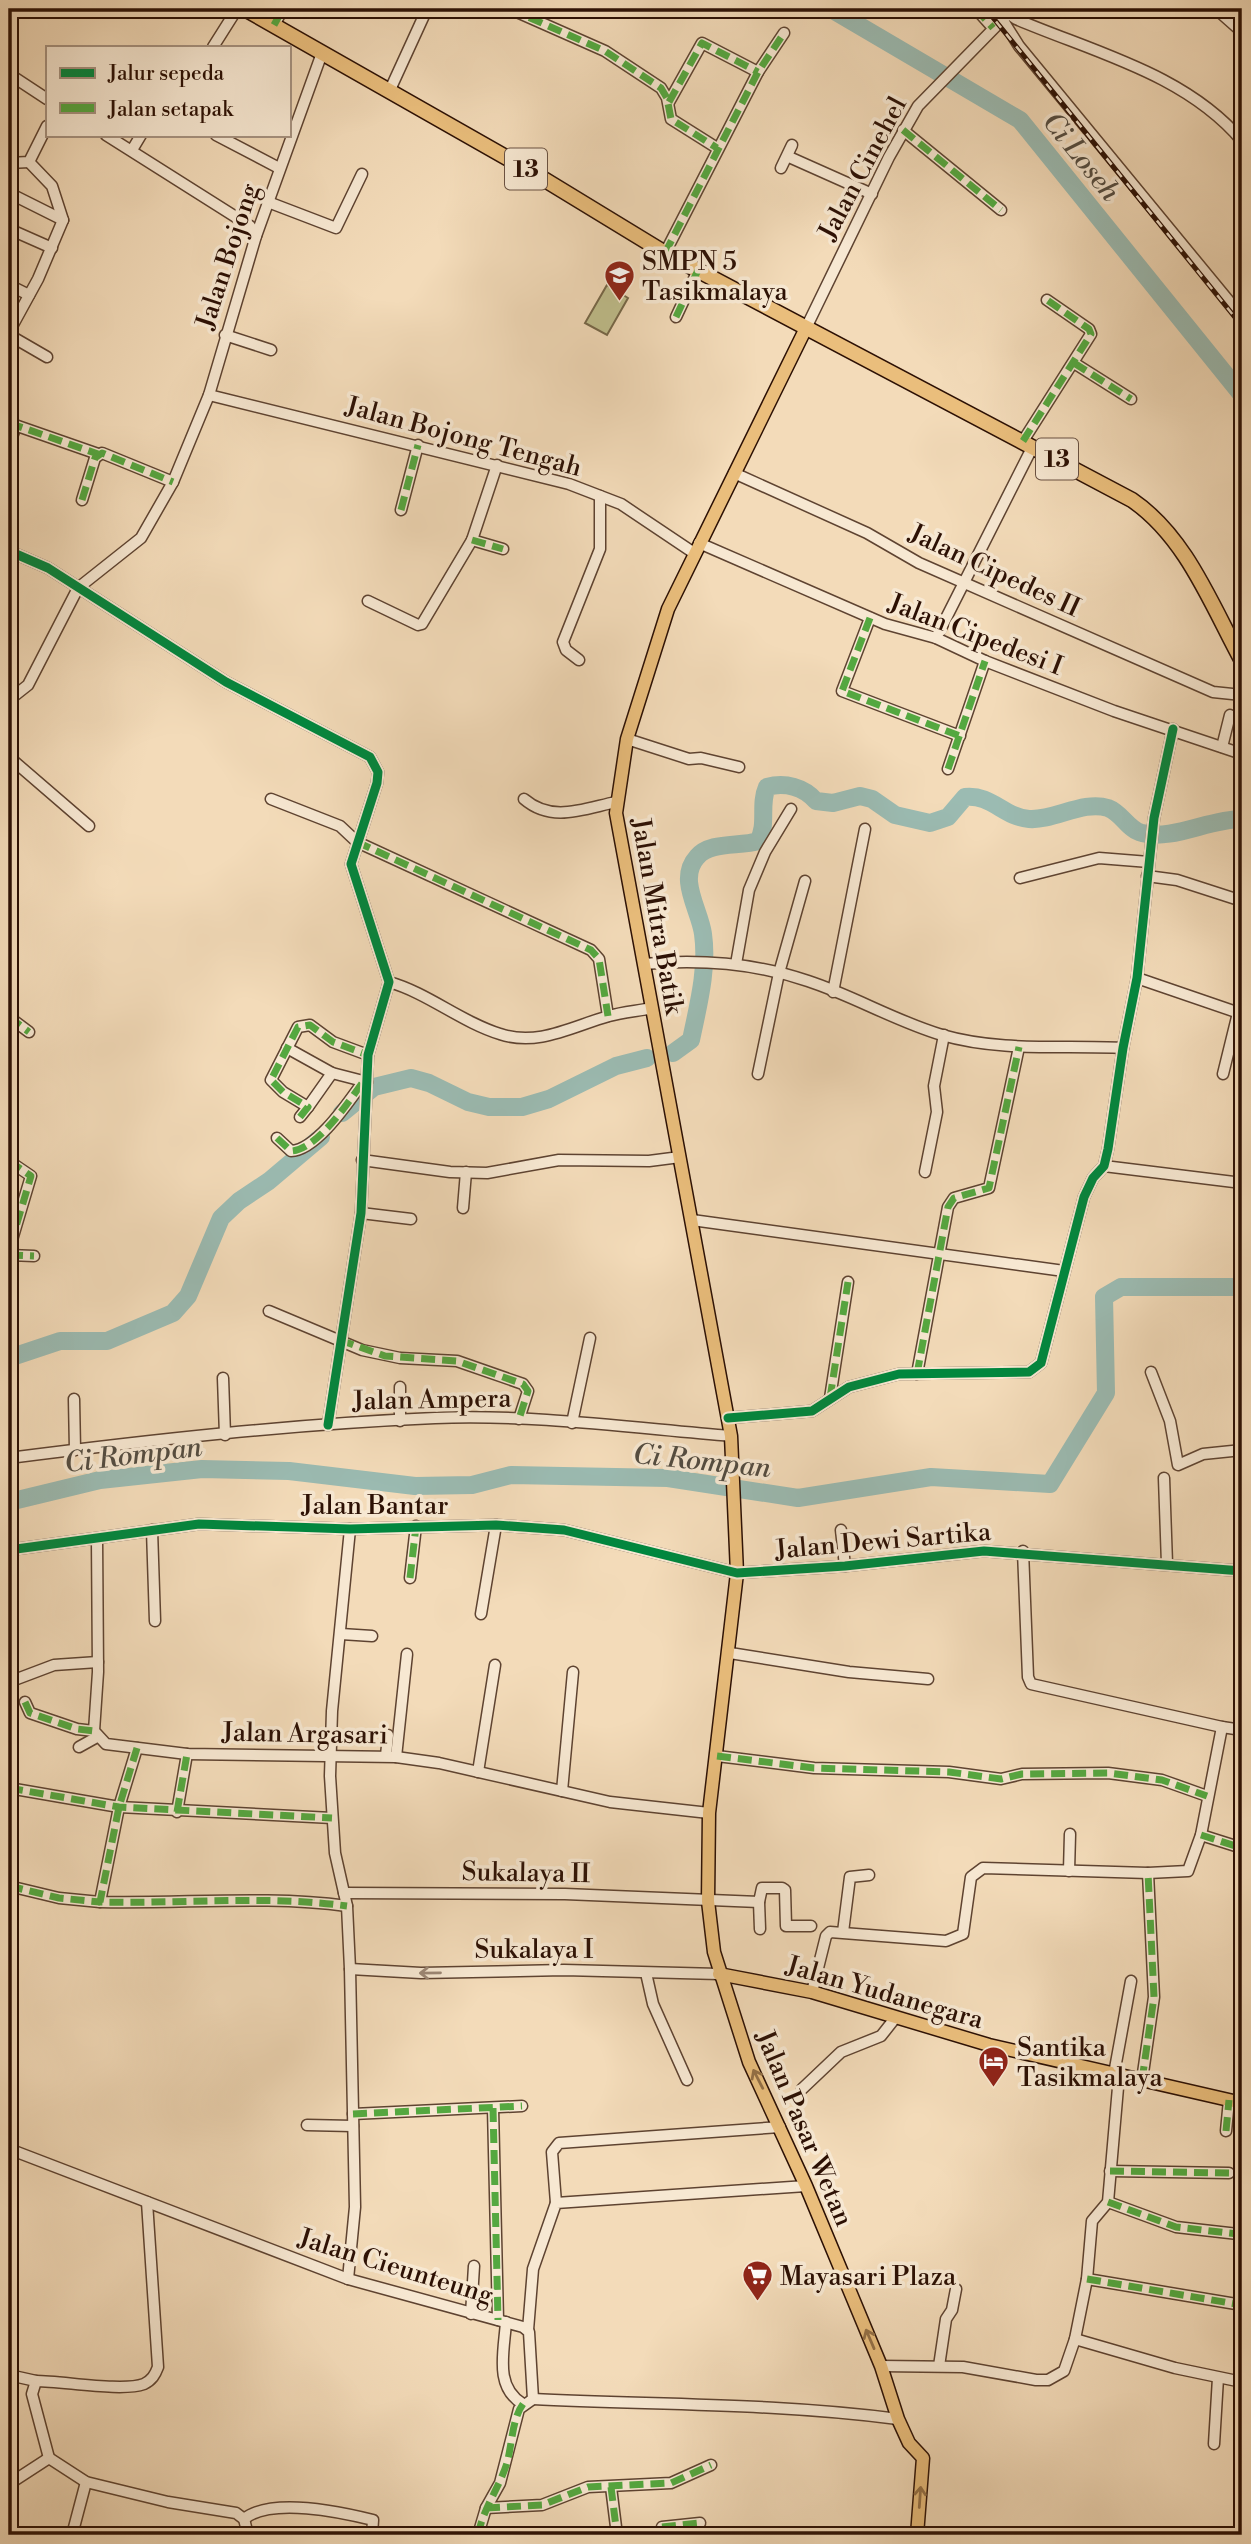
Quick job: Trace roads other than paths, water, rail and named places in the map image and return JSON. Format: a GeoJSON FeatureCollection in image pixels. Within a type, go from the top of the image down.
{"type":"FeatureCollection","features":[{"type":"Feature","properties":{"kind":"highway","name":"13"},"geometry":{"type":"LineString","coordinates":[[245,9],[537,175],[665,253],[1112,487],[1156,517],[1185,557],[1242,661]]}},
{"type":"Feature","properties":{"kind":"main road","name":"Jalan Mitra Batik"},"geometry":{"type":"LineString","coordinates":[[730,1653],[737,1573],[731,1436],[617,826],[616,802],[627,739],[668,609],[806,328]]}},
{"type":"Feature","properties":{"kind":"main road","name":"Jalan Pasar Wetan"},"geometry":{"type":"LineString","coordinates":[[730,1653],[709,1813],[708,1901],[719,1974],[749,2062],[806,2186],[881,2366],[898,2419],[913,2448],[923,2459],[917,2535]]}},
{"type":"Feature","properties":{"kind":"main road","name":"Jalan Yudanegara"},"geometry":{"type":"LineString","coordinates":[[719,1974],[812,1992],[989,2045],[1236,2102]]}},
{"type":"Feature","properties":{"kind":"street"},"geometry":{"type":"LineString","coordinates":[[214,46],[237,9]]}},
{"type":"Feature","properties":{"kind":"street"},"geometry":{"type":"LineString","coordinates":[[274,25],[283,9]]}},
{"type":"Feature","properties":{"kind":"street"},"geometry":{"type":"LineString","coordinates":[[389,92],[427,9]]}},
{"type":"Feature","properties":{"kind":"street"},"geometry":{"type":"LineString","coordinates":[[510,9],[605,51],[661,88],[669,102]]}},
{"type":"Feature","properties":{"kind":"street"},"geometry":{"type":"LineString","coordinates":[[976,9],[993,28]]}},
{"type":"Feature","properties":{"kind":"street"},"geometry":{"type":"LineString","coordinates":[[1216,9],[1242,32]]}},
{"type":"Feature","properties":{"kind":"street"},"geometry":{"type":"LineString","coordinates":[[1010,14],[1097,50],[1189,94],[1214,113],[1242,141]]}},
{"type":"Feature","properties":{"kind":"street"},"geometry":{"type":"LineString","coordinates":[[1010,14],[1019,46],[1242,317]]}},
{"type":"Feature","properties":{"kind":"street","name":"Jalan Cinehel"},"geometry":{"type":"LineString","coordinates":[[806,328],[903,130],[935,85],[1010,14]]}},
{"type":"Feature","properties":{"kind":"street"},"geometry":{"type":"LineString","coordinates":[[665,253],[758,72],[784,33]]}},
{"type":"Feature","properties":{"kind":"street"},"geometry":{"type":"LineString","coordinates":[[717,148],[673,120],[668,112],[669,102],[702,43],[758,72]]}},
{"type":"Feature","properties":{"kind":"street","name":"Jalan Bojong"},"geometry":{"type":"LineString","coordinates":[[78,588],[141,538],[173,482],[209,395],[225,335],[279,168],[322,53]]}},
{"type":"Feature","properties":{"kind":"street"},"geometry":{"type":"LineString","coordinates":[[9,74],[46,98]]}},
{"type":"Feature","properties":{"kind":"street"},"geometry":{"type":"LineString","coordinates":[[29,162],[46,128]]}},
{"type":"Feature","properties":{"kind":"street"},"geometry":{"type":"LineString","coordinates":[[903,130],[1001,210]]}},
{"type":"Feature","properties":{"kind":"street"},"geometry":{"type":"LineString","coordinates":[[108,136],[250,226],[257,236]]}},
{"type":"Feature","properties":{"kind":"street"},"geometry":{"type":"LineString","coordinates":[[132,150],[140,136]]}},
{"type":"Feature","properties":{"kind":"street"},"geometry":{"type":"LineString","coordinates":[[218,136],[279,168]]}},
{"type":"Feature","properties":{"kind":"street"},"geometry":{"type":"LineString","coordinates":[[781,168],[789,157],[792,145]]}},
{"type":"Feature","properties":{"kind":"street"},"geometry":{"type":"LineString","coordinates":[[789,157],[872,194]]}},
{"type":"Feature","properties":{"kind":"street"},"geometry":{"type":"LineString","coordinates":[[9,163],[29,162],[52,186],[63,220],[9,334],[47,357]]}},
{"type":"Feature","properties":{"kind":"street"},"geometry":{"type":"LineString","coordinates":[[268,202],[336,228],[362,174]]}},
{"type":"Feature","properties":{"kind":"street"},"geometry":{"type":"LineString","coordinates":[[9,192],[63,220]]}},
{"type":"Feature","properties":{"kind":"street"},"geometry":{"type":"LineString","coordinates":[[9,229],[52,248]]}},
{"type":"Feature","properties":{"kind":"street"},"geometry":{"type":"LineString","coordinates":[[676,317],[698,270]]}},
{"type":"Feature","properties":{"kind":"street"},"geometry":{"type":"LineString","coordinates":[[9,285],[29,295]]}},
{"type":"Feature","properties":{"kind":"street"},"geometry":{"type":"LineString","coordinates":[[936,638],[1049,395],[1073,363],[1090,331],[1047,300]]}},
{"type":"Feature","properties":{"kind":"street"},"geometry":{"type":"LineString","coordinates":[[225,335],[271,350]]}},
{"type":"Feature","properties":{"kind":"street"},"geometry":{"type":"LineString","coordinates":[[1073,363],[1131,399]]}},
{"type":"Feature","properties":{"kind":"street","name":"Jalan Bojong Tengah"},"geometry":{"type":"LineString","coordinates":[[209,395],[569,484],[621,505],[696,548]]}},
{"type":"Feature","properties":{"kind":"street"},"geometry":{"type":"LineString","coordinates":[[9,445],[13,425],[98,454],[115,457],[173,482]]}},
{"type":"Feature","properties":{"kind":"street"},"geometry":{"type":"LineString","coordinates":[[401,510],[418,445]]}},
{"type":"Feature","properties":{"kind":"street"},"geometry":{"type":"LineString","coordinates":[[82,500],[98,454]]}},
{"type":"Feature","properties":{"kind":"street"},"geometry":{"type":"LineString","coordinates":[[368,601],[421,625],[472,540],[497,465]]}},
{"type":"Feature","properties":{"kind":"street","name":"Jalan Cipedes II"},"geometry":{"type":"LineString","coordinates":[[734,473],[867,533],[919,563],[1213,692],[1242,695]]}},
{"type":"Feature","properties":{"kind":"street"},"geometry":{"type":"LineString","coordinates":[[579,660],[566,650],[563,642],[600,549],[600,496]]}},
{"type":"Feature","properties":{"kind":"street"},"geometry":{"type":"LineString","coordinates":[[472,540],[503,549]]}},
{"type":"Feature","properties":{"kind":"street","name":"Jalan Cipedesi I"},"geometry":{"type":"LineString","coordinates":[[696,548],[870,618],[936,638],[985,661],[1114,711],[1242,754]]}},
{"type":"Feature","properties":{"kind":"street"},"geometry":{"type":"LineString","coordinates":[[9,551],[48,568],[226,682],[370,757],[378,772],[377,783],[351,859],[351,869],[389,982],[368,1055],[361,1213],[328,1425]]}},
{"type":"Feature","properties":{"kind":"street"},"geometry":{"type":"LineString","coordinates":[[9,700],[28,685],[78,588]]}},
{"type":"Feature","properties":{"kind":"street"},"geometry":{"type":"LineString","coordinates":[[870,618],[842,691],[960,736]]}},
{"type":"Feature","properties":{"kind":"street"},"geometry":{"type":"LineString","coordinates":[[948,769],[985,661]]}},
{"type":"Feature","properties":{"kind":"street"},"geometry":{"type":"LineString","coordinates":[[1222,747],[1230,715]]}},
{"type":"Feature","properties":{"kind":"street"},"geometry":{"type":"LineString","coordinates":[[728,1418],[812,1411],[856,1385],[892,1375],[1029,1372],[1036,1369],[1045,1357],[1084,1197],[1093,1178],[1104,1166],[1137,978],[1154,818],[1173,729]]}},
{"type":"Feature","properties":{"kind":"street"},"geometry":{"type":"LineString","coordinates":[[627,739],[689,759],[701,758],[739,767]]}},
{"type":"Feature","properties":{"kind":"street"},"geometry":{"type":"LineString","coordinates":[[9,757],[89,826]]}},
{"type":"Feature","properties":{"kind":"street"},"geometry":{"type":"LineString","coordinates":[[271,799],[340,826],[357,842],[596,953],[608,1016]]}},
{"type":"Feature","properties":{"kind":"street"},"geometry":{"type":"LineString","coordinates":[[524,799],[539,810],[556,814],[616,802]]}},
{"type":"Feature","properties":{"kind":"street"},"geometry":{"type":"LineString","coordinates":[[736,964],[749,890],[765,852],[792,809]]}},
{"type":"Feature","properties":{"kind":"street"},"geometry":{"type":"LineString","coordinates":[[833,992],[865,829]]}},
{"type":"Feature","properties":{"kind":"street"},"geometry":{"type":"LineString","coordinates":[[1020,878],[1099,858],[1149,862]]}},
{"type":"Feature","properties":{"kind":"street"},"geometry":{"type":"LineString","coordinates":[[1147,876],[1177,880],[1242,901]]}},
{"type":"Feature","properties":{"kind":"street"},"geometry":{"type":"LineString","coordinates":[[758,1073],[779,973],[805,881]]}},
{"type":"Feature","properties":{"kind":"street"},"geometry":{"type":"LineString","coordinates":[[644,964],[696,960],[736,964],[779,973],[833,992],[903,1022],[944,1035],[1018,1047],[1123,1048]]}},
{"type":"Feature","properties":{"kind":"street"},"geometry":{"type":"LineString","coordinates":[[1137,978],[1240,1014],[1223,1073]]}},
{"type":"Feature","properties":{"kind":"street"},"geometry":{"type":"LineString","coordinates":[[389,982],[411,988],[499,1034],[515,1037],[558,1034],[608,1016],[652,1008]]}},
{"type":"Feature","properties":{"kind":"street"},"geometry":{"type":"LineString","coordinates":[[9,1017],[29,1032]]}},
{"type":"Feature","properties":{"kind":"street"},"geometry":{"type":"LineString","coordinates":[[308,1107],[272,1083],[272,1075],[298,1027],[310,1025],[333,1042],[368,1055]]}},
{"type":"Feature","properties":{"kind":"street"},"geometry":{"type":"LineString","coordinates":[[925,1172],[937,1112],[934,1086],[944,1035]]}},
{"type":"Feature","properties":{"kind":"street"},"geometry":{"type":"LineString","coordinates":[[917,1374],[950,1202],[954,1198],[989,1188],[1018,1047]]}},
{"type":"Feature","properties":{"kind":"street"},"geometry":{"type":"LineString","coordinates":[[287,1048],[366,1088]]}},
{"type":"Feature","properties":{"kind":"street"},"geometry":{"type":"LineString","coordinates":[[300,1117],[332,1073]]}},
{"type":"Feature","properties":{"kind":"street"},"geometry":{"type":"LineString","coordinates":[[277,1138],[291,1151],[298,1150],[324,1132],[366,1088]]}},
{"type":"Feature","properties":{"kind":"street"},"geometry":{"type":"LineString","coordinates":[[362,1160],[487,1173],[559,1160],[649,1161],[680,1157]]}},
{"type":"Feature","properties":{"kind":"street"},"geometry":{"type":"LineString","coordinates":[[9,1161],[31,1176],[9,1253],[34,1256]]}},
{"type":"Feature","properties":{"kind":"street"},"geometry":{"type":"LineString","coordinates":[[1104,1166],[1242,1183]]}},
{"type":"Feature","properties":{"kind":"street"},"geometry":{"type":"LineString","coordinates":[[463,1208],[466,1172]]}},
{"type":"Feature","properties":{"kind":"street"},"geometry":{"type":"LineString","coordinates":[[361,1213],[411,1219]]}},
{"type":"Feature","properties":{"kind":"street"},"geometry":{"type":"LineString","coordinates":[[692,1220],[1065,1272]]}},
{"type":"Feature","properties":{"kind":"street"},"geometry":{"type":"LineString","coordinates":[[830,1398],[848,1282]]}},
{"type":"Feature","properties":{"kind":"street"},"geometry":{"type":"LineString","coordinates":[[269,1311],[384,1356],[457,1361],[523,1384],[528,1391],[519,1419]]}},
{"type":"Feature","properties":{"kind":"street"},"geometry":{"type":"LineString","coordinates":[[572,1423],[590,1338]]}},
{"type":"Feature","properties":{"kind":"street"},"geometry":{"type":"LineString","coordinates":[[1151,1372],[1170,1421],[1178,1465],[1203,1454],[1242,1450]]}},
{"type":"Feature","properties":{"kind":"street"},"geometry":{"type":"LineString","coordinates":[[223,1378],[225,1435]]}},
{"type":"Feature","properties":{"kind":"street"},"geometry":{"type":"LineString","coordinates":[[400,1387],[400,1421]]}},
{"type":"Feature","properties":{"kind":"street"},"geometry":{"type":"LineString","coordinates":[[74,1399],[75,1450]]}},
{"type":"Feature","properties":{"kind":"street","name":"Jalan Ampera"},"geometry":{"type":"LineString","coordinates":[[9,1458],[328,1425],[400,1421],[519,1419],[731,1436]]}},
{"type":"Feature","properties":{"kind":"street"},"geometry":{"type":"LineString","coordinates":[[1164,1478],[1167,1564]]}},
{"type":"Feature","properties":{"kind":"street","name":"Jalan Bantar"},"geometry":{"type":"LineString","coordinates":[[9,1550],[199,1524],[350,1529],[496,1524],[564,1530],[737,1573]]}},
{"type":"Feature","properties":{"kind":"street"},"geometry":{"type":"LineString","coordinates":[[481,1614],[496,1524]]}},
{"type":"Feature","properties":{"kind":"street"},"geometry":{"type":"LineString","coordinates":[[410,1578],[416,1526]]}},
{"type":"Feature","properties":{"kind":"street"},"geometry":{"type":"LineString","coordinates":[[348,2279],[355,2215],[350,1969],[346,1906],[335,1853],[332,1818],[331,1727],[350,1529]]}},
{"type":"Feature","properties":{"kind":"street"},"geometry":{"type":"LineString","coordinates":[[152,1530],[155,1621]]}},
{"type":"Feature","properties":{"kind":"street"},"geometry":{"type":"LineString","coordinates":[[841,1530],[845,1566]]}},
{"type":"Feature","properties":{"kind":"street"},"geometry":{"type":"LineString","coordinates":[[79,1747],[95,1734],[98,1662],[97,1539]]}},
{"type":"Feature","properties":{"kind":"street","name":"Jalan Dewi Sartika"},"geometry":{"type":"LineString","coordinates":[[737,1573],[845,1566],[984,1551],[1023,1551],[1242,1571]]}},
{"type":"Feature","properties":{"kind":"street"},"geometry":{"type":"LineString","coordinates":[[1023,1551],[1028,1677],[1031,1684],[1242,1730]]}},
{"type":"Feature","properties":{"kind":"street"},"geometry":{"type":"LineString","coordinates":[[341,1634],[372,1636]]}},
{"type":"Feature","properties":{"kind":"street"},"geometry":{"type":"LineString","coordinates":[[730,1653],[849,1672],[928,1679]]}},
{"type":"Feature","properties":{"kind":"street"},"geometry":{"type":"LineString","coordinates":[[391,1757],[407,1654]]}},
{"type":"Feature","properties":{"kind":"street"},"geometry":{"type":"LineString","coordinates":[[9,1682],[54,1665],[98,1662]]}},
{"type":"Feature","properties":{"kind":"street"},"geometry":{"type":"LineString","coordinates":[[478,1772],[495,1665]]}},
{"type":"Feature","properties":{"kind":"street"},"geometry":{"type":"LineString","coordinates":[[562,1791],[573,1672]]}},
{"type":"Feature","properties":{"kind":"street","name":"Jalan Argasari"},"geometry":{"type":"LineString","coordinates":[[25,1702],[30,1713],[95,1734],[106,1744],[187,1754],[391,1757],[478,1772],[610,1802],[709,1813]]}},
{"type":"Feature","properties":{"kind":"street"},"geometry":{"type":"LineString","coordinates":[[812,1992],[826,1936],[831,1932],[953,1940],[963,1934],[974,1872],[983,1868],[1148,1873],[1188,1871],[1201,1835],[1222,1727]]}},
{"type":"Feature","properties":{"kind":"street"},"geometry":{"type":"LineString","coordinates":[[388,1735],[391,1757]]}},
{"type":"Feature","properties":{"kind":"street"},"geometry":{"type":"LineString","coordinates":[[100,1902],[119,1807],[137,1748]]}},
{"type":"Feature","properties":{"kind":"street"},"geometry":{"type":"LineString","coordinates":[[177,1812],[187,1754]]}},
{"type":"Feature","properties":{"kind":"street"},"geometry":{"type":"LineString","coordinates":[[716,1756],[814,1768],[949,1772],[1004,1779],[1022,1774],[1108,1773],[1162,1780],[1208,1796]]}},
{"type":"Feature","properties":{"kind":"street"},"geometry":{"type":"LineString","coordinates":[[9,1788],[119,1807],[332,1818]]}},
{"type":"Feature","properties":{"kind":"street"},"geometry":{"type":"LineString","coordinates":[[1069,1871],[1070,1834]]}},
{"type":"Feature","properties":{"kind":"street"},"geometry":{"type":"LineString","coordinates":[[1201,1835],[1242,1848]]}},
{"type":"Feature","properties":{"kind":"street"},"geometry":{"type":"LineString","coordinates":[[1142,2080],[1154,1997],[1148,1873]]}},
{"type":"Feature","properties":{"kind":"street"},"geometry":{"type":"LineString","coordinates":[[843,1932],[850,1877],[869,1875]]}},
{"type":"Feature","properties":{"kind":"street"},"geometry":{"type":"LineString","coordinates":[[9,1886],[60,1898],[100,1902],[177,1903],[244,1899],[309,1901],[346,1906]]}},
{"type":"Feature","properties":{"kind":"street"},"geometry":{"type":"LineString","coordinates":[[760,1929],[759,1902],[762,1888],[784,1888],[786,1926],[811,1926]]}},
{"type":"Feature","properties":{"kind":"street","name":"Sukalaya II"},"geometry":{"type":"LineString","coordinates":[[344,1893],[565,1894],[759,1902]]}},
{"type":"Feature","properties":{"kind":"street","name":"Sukalaya I"},"geometry":{"type":"LineString","coordinates":[[350,1969],[421,1973],[564,1970],[719,1974]]}},
{"type":"Feature","properties":{"kind":"street"},"geometry":{"type":"LineString","coordinates":[[646,1973],[653,2004],[687,2080]]}},
{"type":"Feature","properties":{"kind":"street"},"geometry":{"type":"LineString","coordinates":[[881,2366],[939,2366],[1048,2379],[1064,2371],[1075,2339],[1087,2279],[1092,2221],[1108,2202],[1116,2075],[1131,1981]]}},
{"type":"Feature","properties":{"kind":"street"},"geometry":{"type":"LineString","coordinates":[[802,2089],[841,2052],[881,2036],[896,2017]]}},
{"type":"Feature","properties":{"kind":"street"},"geometry":{"type":"LineString","coordinates":[[1226,2131],[1236,2102]]}},
{"type":"Feature","properties":{"kind":"street"},"geometry":{"type":"LineString","coordinates":[[307,2125],[522,2106]]}},
{"type":"Feature","properties":{"kind":"street"},"geometry":{"type":"LineString","coordinates":[[493,2109],[504,2383],[512,2397],[528,2401],[724,2403],[820,2409],[898,2419]]}},
{"type":"Feature","properties":{"kind":"street"},"geometry":{"type":"LineString","coordinates":[[478,2535],[486,2508],[500,2483],[516,2418],[528,2401],[528,2330],[533,2269],[556,2203],[552,2152],[559,2143],[780,2127]]}},
{"type":"Feature","properties":{"kind":"street","name":"Jalan Cieunteung"},"geometry":{"type":"LineString","coordinates":[[9,2149],[348,2279],[528,2330]]}},
{"type":"Feature","properties":{"kind":"street"},"geometry":{"type":"LineString","coordinates":[[1110,2171],[1229,2173]]}},
{"type":"Feature","properties":{"kind":"street"},"geometry":{"type":"LineString","coordinates":[[556,2203],[806,2186]]}},
{"type":"Feature","properties":{"kind":"street"},"geometry":{"type":"LineString","coordinates":[[9,2375],[36,2381],[126,2386],[143,2384],[154,2377],[159,2367],[147,2202]]}},
{"type":"Feature","properties":{"kind":"street"},"geometry":{"type":"LineString","coordinates":[[1108,2202],[1176,2227],[1238,2234]]}},
{"type":"Feature","properties":{"kind":"street"},"geometry":{"type":"LineString","coordinates":[[471,2314],[474,2266]]}},
{"type":"Feature","properties":{"kind":"street"},"geometry":{"type":"LineString","coordinates":[[1087,2279],[1242,2305]]}},
{"type":"Feature","properties":{"kind":"street"},"geometry":{"type":"LineString","coordinates":[[939,2366],[946,2319],[952,2309],[956,2289]]}},
{"type":"Feature","properties":{"kind":"street"},"geometry":{"type":"LineString","coordinates":[[1075,2339],[1218,2378],[1242,2382]]}},
{"type":"Feature","properties":{"kind":"street"},"geometry":{"type":"LineString","coordinates":[[1213,2444],[1218,2378]]}},
{"type":"Feature","properties":{"kind":"street"},"geometry":{"type":"LineString","coordinates":[[36,2381],[32,2394],[49,2458],[86,2482],[167,2502],[223,2510],[244,2519]]}},
{"type":"Feature","properties":{"kind":"street"},"geometry":{"type":"LineString","coordinates":[[9,2484],[49,2458]]}},
{"type":"Feature","properties":{"kind":"street"},"geometry":{"type":"LineString","coordinates":[[486,2508],[542,2505],[579,2489],[671,2483],[711,2465]]}},
{"type":"Feature","properties":{"kind":"street"},"geometry":{"type":"LineString","coordinates":[[72,2535],[86,2482]]}},
{"type":"Feature","properties":{"kind":"street"},"geometry":{"type":"LineString","coordinates":[[611,2487],[617,2535]]}},
{"type":"Feature","properties":{"kind":"street"},"geometry":{"type":"LineString","coordinates":[[244,2519],[253,2512],[267,2508],[329,2512],[373,2520],[372,2535]]}},
{"type":"Feature","properties":{"kind":"street"},"geometry":{"type":"LineString","coordinates":[[244,2519],[247,2535]]}},
{"type":"Feature","properties":{"kind":"street"},"geometry":{"type":"LineString","coordinates":[[662,2526],[700,2523]]}},
{"type":"Feature","properties":{"kind":"waterway","name":"Ci Loseh"},"geometry":{"type":"LineString","coordinates":[[831,9],[1020,120],[1242,395]]}},
{"type":"Feature","properties":{"kind":"waterway"},"geometry":{"type":"LineString","coordinates":[[673,1053],[691,1040],[703,974],[703,934],[689,885],[691,866],[703,852],[717,846],[758,841],[767,787],[794,787],[806,792],[816,801],[833,803],[860,796],[872,799],[895,815],[930,823],[948,817],[965,797],[982,799],[1029,819],[1039,819],[1079,808],[1108,808],[1137,831],[1154,835],[1242,819]]}},
{"type":"Feature","properties":{"kind":"waterway"},"geometry":{"type":"LineString","coordinates":[[342,1113],[374,1087],[411,1078],[429,1083],[468,1102],[489,1107],[522,1107],[549,1099],[616,1066],[647,1058]]}},
{"type":"Feature","properties":{"kind":"waterway"},"geometry":{"type":"LineString","coordinates":[[9,1358],[60,1341],[107,1341],[173,1313],[188,1296],[221,1218],[321,1137]]}},
{"type":"Feature","properties":{"kind":"waterway","name":"Ci Rompan"},"geometry":{"type":"LineString","coordinates":[[9,1502],[100,1480],[202,1469],[289,1471],[415,1486],[472,1485],[511,1475],[668,1478],[798,1498],[931,1477],[1050,1484],[1106,1393],[1104,1297],[1121,1287],[1242,1287]]}},
{"type":"Feature","properties":{"kind":"railway"},"geometry":{"type":"LineString","coordinates":[[986,9],[1242,326]]}},
{"type":"Feature","properties":{"kind":"place","name":"SMPN 5 Tasikmalaya"},"geometry":{"type":"Point","coordinates":[619,303]}},
{"type":"Feature","properties":{"kind":"place","name":"Santika Tasikmalaya"},"geometry":{"type":"Point","coordinates":[994,2089]}},
{"type":"Feature","properties":{"kind":"place","name":"Mayasari Plaza"},"geometry":{"type":"Point","coordinates":[757,2303]}}]}
